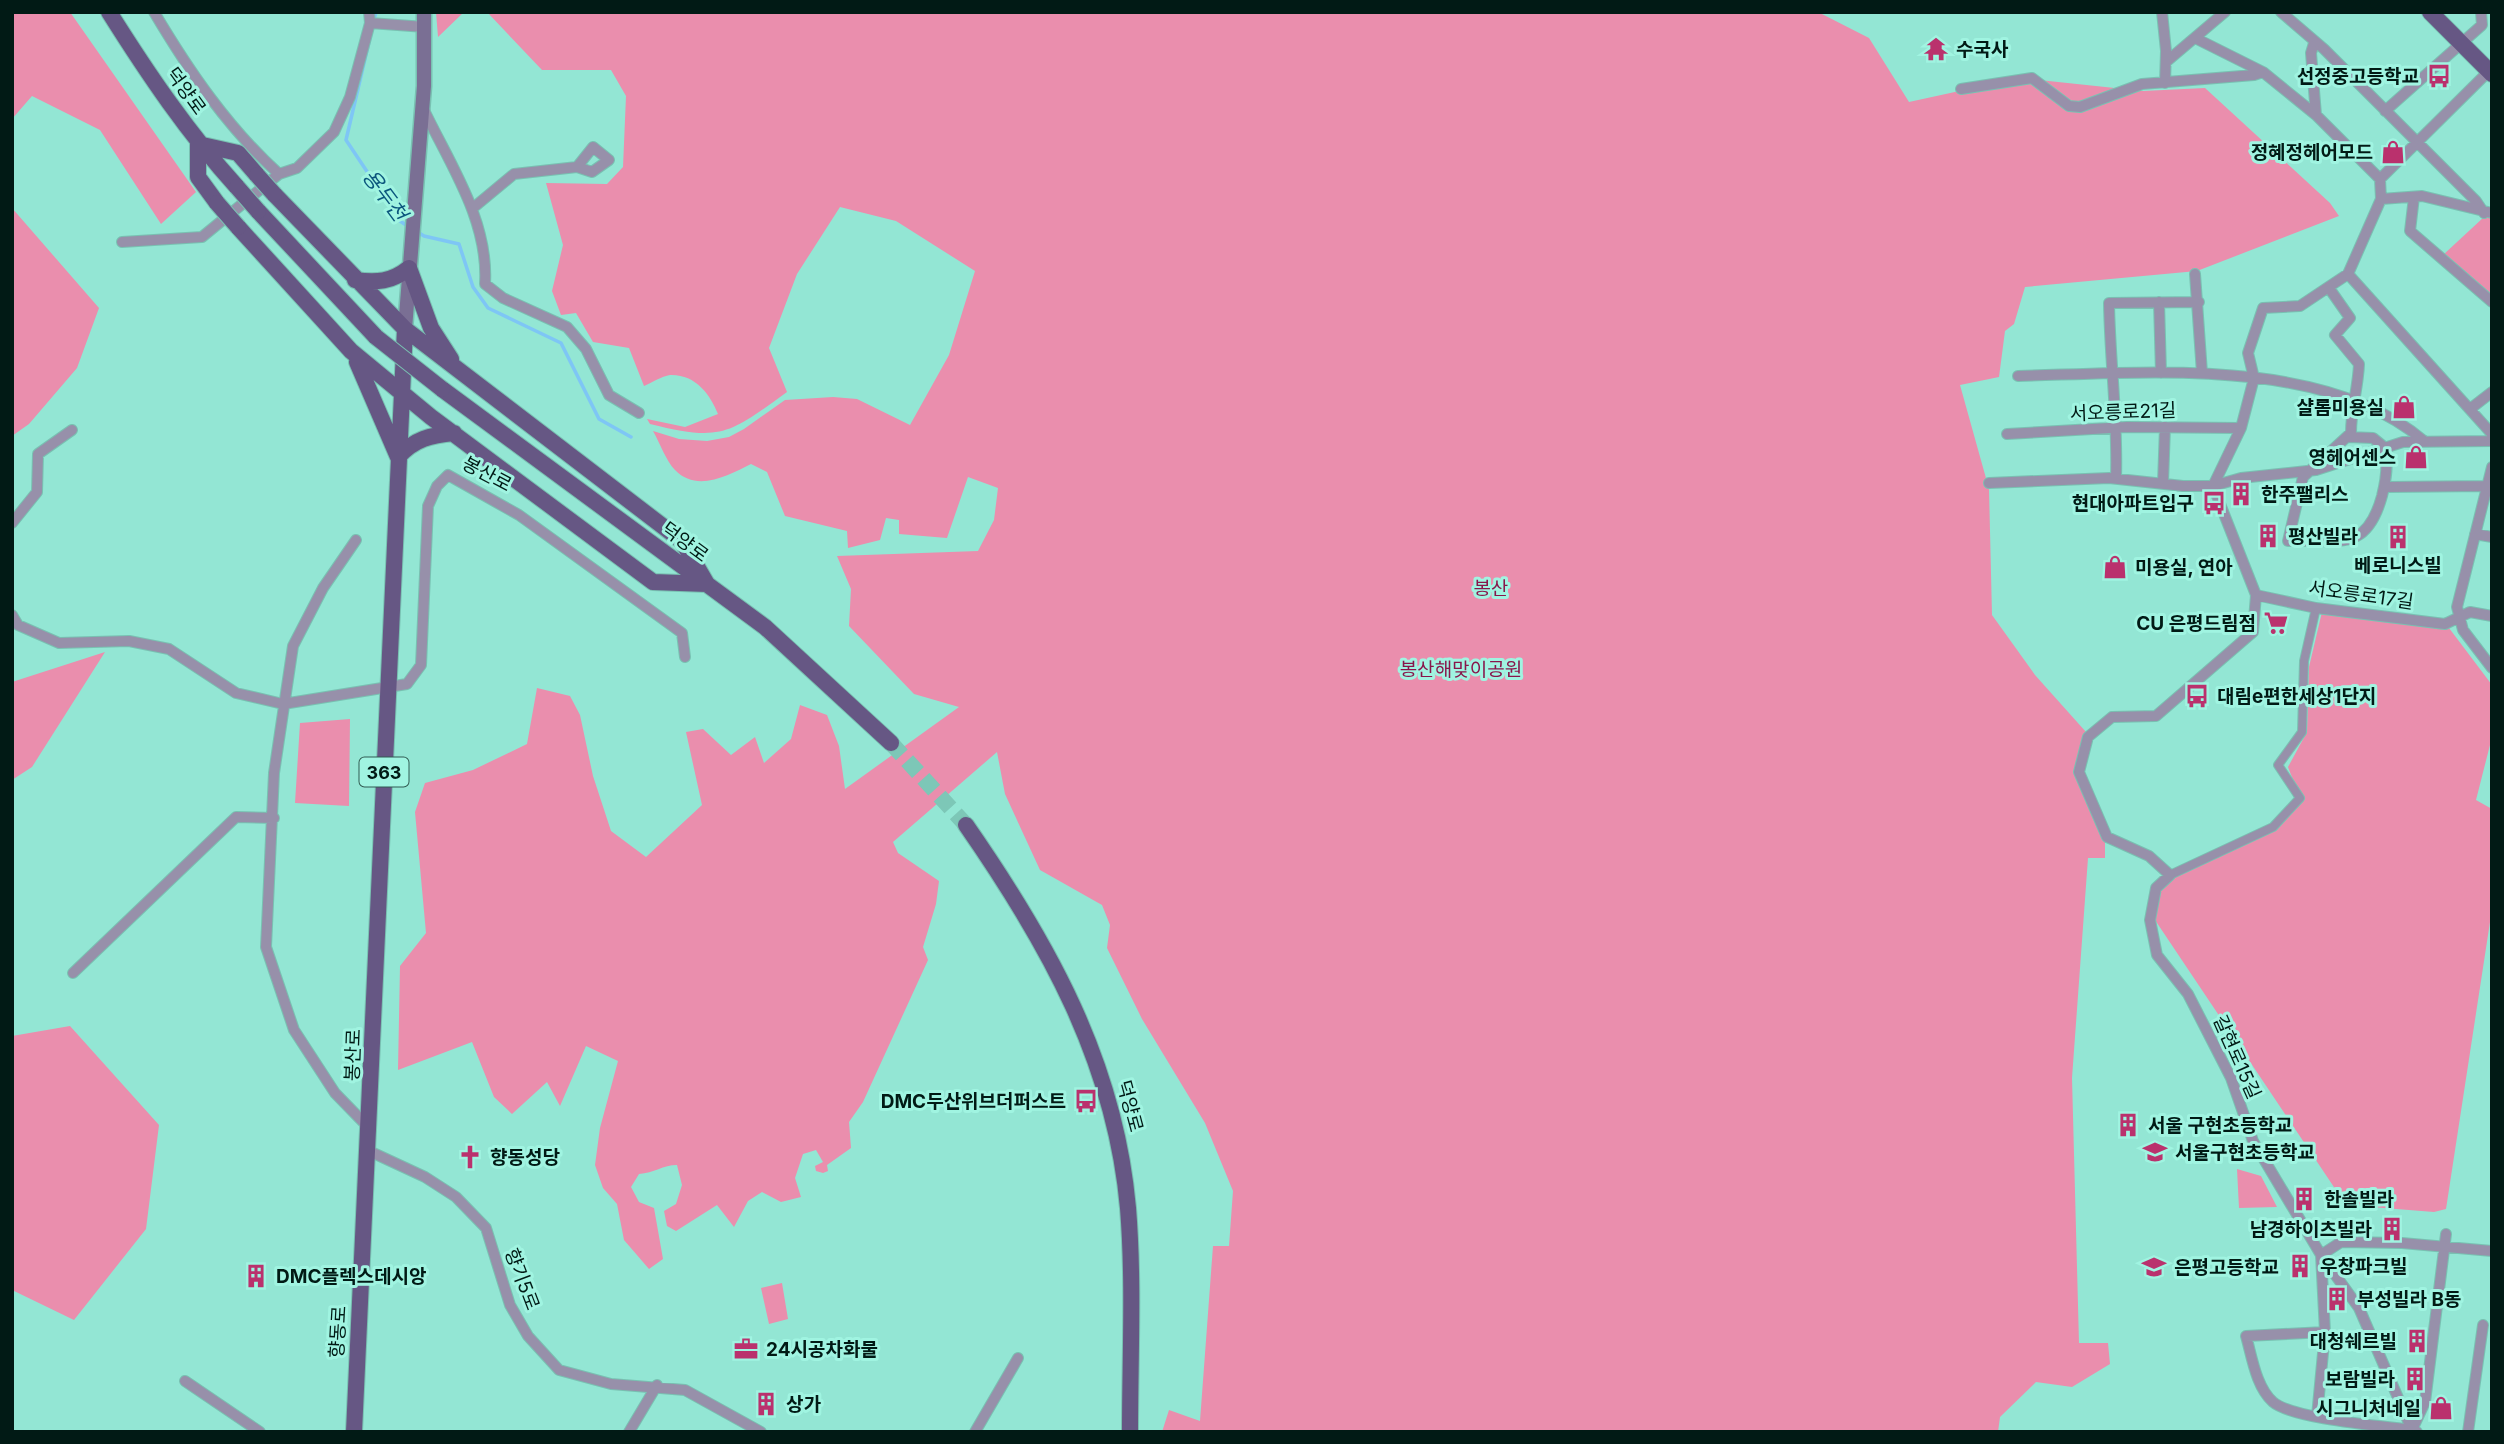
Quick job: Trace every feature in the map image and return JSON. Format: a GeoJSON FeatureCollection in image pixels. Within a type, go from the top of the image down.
{"type":"FeatureCollection","features":[{"type":"Feature","properties":{"kind":"main road","name":"덕양로"},"geometry":{"type":"LineString","coordinates":[[109,12],[153,82],[198,144],[376,337],[442,389],[765,626],[891,743]]}},
{"type":"Feature","properties":{"kind":"main road"},"geometry":{"type":"LineString","coordinates":[[2430,12],[2491,72]]}},
{"type":"Feature","properties":{"kind":"main road","name":"363"},"geometry":{"type":"LineString","coordinates":[[422,107],[425,20]]}},
{"type":"Feature","properties":{"kind":"main road","name":"봉산로"},"geometry":{"type":"LineString","coordinates":[[369,1151],[398,457],[422,107]]}},
{"type":"Feature","properties":{"kind":"main road"},"geometry":{"type":"LineString","coordinates":[[198,144],[238,153],[355,280],[405,329],[682,541],[707,584],[653,582],[454,433],[351,351],[217,203],[198,177],[198,144]]}},
{"type":"Feature","properties":{"kind":"main road"},"geometry":{"type":"LineString","coordinates":[[355,280],[385,282],[398,278],[409,268],[435,335],[463,373]]}},
{"type":"Feature","properties":{"kind":"main road"},"geometry":{"type":"LineString","coordinates":[[351,351],[366,376],[398,457],[409,444],[436,435],[454,433]]}},
{"type":"Feature","properties":{"kind":"main road","name":"덕양로"},"geometry":{"type":"LineString","coordinates":[[966,825],[1020,902],[1057,969],[1093,1053],[1116,1132],[1128,1208],[1130,1432]]}},
{"type":"Feature","properties":{"kind":"main road","name":"향동로"},"geometry":{"type":"LineString","coordinates":[[354,1432],[369,1151]]}},
{"type":"Feature","properties":{"kind":"street"},"geometry":{"type":"LineString","coordinates":[[154,12],[205,92],[254,152],[279,174]]}},
{"type":"Feature","properties":{"kind":"street"},"geometry":{"type":"LineString","coordinates":[[2162,12],[2165,83]]}},
{"type":"Feature","properties":{"kind":"street"},"geometry":{"type":"LineString","coordinates":[[2166,62],[2197,39],[2225,12]]}},
{"type":"Feature","properties":{"kind":"street"},"geometry":{"type":"LineString","coordinates":[[2281,12],[2488,213]]}},
{"type":"Feature","properties":{"kind":"street"},"geometry":{"type":"LineString","coordinates":[[2385,111],[2482,25],[2481,12]]}},
{"type":"Feature","properties":{"kind":"street"},"geometry":{"type":"LineString","coordinates":[[122,242],[202,237],[279,174],[297,168],[334,132],[350,97],[369,18],[406,26],[425,20]]}},
{"type":"Feature","properties":{"kind":"street"},"geometry":{"type":"LineString","coordinates":[[2197,39],[2263,72],[2316,115],[2380,179],[2381,199],[2348,274],[2300,306],[2263,308],[2248,353],[2254,378],[2241,428],[2213,486],[2256,596],[2253,632],[2156,716],[2112,717],[2088,737],[2079,772],[2107,837],[2149,856],[2170,875],[2273,827],[2300,798],[2278,765],[2302,732],[2304,662],[2316,608]]}},
{"type":"Feature","properties":{"kind":"street"},"geometry":{"type":"LineString","coordinates":[[2314,43],[2311,53],[2316,115]]}},
{"type":"Feature","properties":{"kind":"street"},"geometry":{"type":"LineString","coordinates":[[1961,89],[2032,78],[2069,106],[2080,107],[2142,84],[2263,72]]}},
{"type":"Feature","properties":{"kind":"street"},"geometry":{"type":"LineString","coordinates":[[2380,179],[2491,72]]}},
{"type":"Feature","properties":{"kind":"street"},"geometry":{"type":"LineString","coordinates":[[422,107],[473,208],[487,263],[485,284],[503,298],[567,327],[586,349],[609,395],[639,413]]}},
{"type":"Feature","properties":{"kind":"street"},"geometry":{"type":"LineString","coordinates":[[473,208],[514,174],[577,167]]}},
{"type":"Feature","properties":{"kind":"street"},"geometry":{"type":"LineString","coordinates":[[2381,199],[2414,197],[2488,213]]}},
{"type":"Feature","properties":{"kind":"street"},"geometry":{"type":"LineString","coordinates":[[2414,197],[2410,231],[2492,302]]}},
{"type":"Feature","properties":{"kind":"street"},"geometry":{"type":"LineString","coordinates":[[2195,274],[2202,373]]}},
{"type":"Feature","properties":{"kind":"street"},"geometry":{"type":"LineString","coordinates":[[2348,274],[2492,434]]}},
{"type":"Feature","properties":{"kind":"street"},"geometry":{"type":"LineString","coordinates":[[2329,288],[2350,318],[2334,335],[2359,364],[2354,401],[2348,437],[2304,477],[2288,541],[2343,542],[2361,537],[2377,516],[2385,487],[2384,447],[2373,438],[2348,437]]}},
{"type":"Feature","properties":{"kind":"street"},"geometry":{"type":"LineString","coordinates":[[2159,302],[2161,373]]}},
{"type":"Feature","properties":{"kind":"street"},"geometry":{"type":"LineString","coordinates":[[2116,478],[2118,429],[2113,373],[2110,368],[2109,303],[2199,302]]}},
{"type":"Feature","properties":{"kind":"street"},"geometry":{"type":"LineString","coordinates":[[2018,376],[2202,373],[2254,378],[2354,401],[2402,422],[2424,441]]}},
{"type":"Feature","properties":{"kind":"street"},"geometry":{"type":"LineString","coordinates":[[2470,409],[2492,392]]}},
{"type":"Feature","properties":{"kind":"street"},"geometry":{"type":"LineString","coordinates":[[2163,483],[2165,426]]}},
{"type":"Feature","properties":{"kind":"street","name":"서오릉로21길"},"geometry":{"type":"LineString","coordinates":[[2007,434],[2165,426],[2241,428]]}},
{"type":"Feature","properties":{"kind":"street"},"geometry":{"type":"LineString","coordinates":[[12,523],[37,492],[38,454],[72,430]]}},
{"type":"Feature","properties":{"kind":"street"},"geometry":{"type":"LineString","coordinates":[[1989,484],[2116,478],[2183,486],[2213,486],[2241,478],[2312,470],[2384,447],[2424,441],[2492,441]]}},
{"type":"Feature","properties":{"kind":"street"},"geometry":{"type":"LineString","coordinates":[[2492,467],[2457,607],[2463,630],[2492,668]]}},
{"type":"Feature","properties":{"kind":"street","name":"봉산로"},"geometry":{"type":"LineString","coordinates":[[12,615],[18,625],[59,643],[129,641],[169,649],[236,693],[284,704],[407,684],[421,665],[428,506],[437,486],[448,475],[519,515],[682,633],[685,657]]}},
{"type":"Feature","properties":{"kind":"street"},"geometry":{"type":"LineString","coordinates":[[2385,487],[2487,486]]}},
{"type":"Feature","properties":{"kind":"street"},"geometry":{"type":"LineString","coordinates":[[2480,515],[2492,513]]}},
{"type":"Feature","properties":{"kind":"street"},"geometry":{"type":"LineString","coordinates":[[2475,534],[2492,537]]}},
{"type":"Feature","properties":{"kind":"street","name":"봉산로"},"geometry":{"type":"LineString","coordinates":[[356,540],[323,588],[293,646],[274,773],[266,947],[294,1030],[335,1093],[371,1130]]}},
{"type":"Feature","properties":{"kind":"street","name":"서오릉로17길"},"geometry":{"type":"LineString","coordinates":[[2256,596],[2316,608],[2445,624],[2470,612],[2492,616]]}},
{"type":"Feature","properties":{"kind":"street"},"geometry":{"type":"LineString","coordinates":[[73,973],[236,817],[274,818]]}},
{"type":"Feature","properties":{"kind":"street","name":"갈현로15길"},"geometry":{"type":"LineString","coordinates":[[2170,875],[2155,888],[2150,920],[2157,956],[2188,994],[2231,1078],[2253,1141],[2321,1255],[2359,1308],[2414,1431]]}},
{"type":"Feature","properties":{"kind":"street","name":"향기5로"},"geometry":{"type":"LineString","coordinates":[[369,1151],[425,1177],[456,1197],[486,1228],[510,1305],[528,1336],[559,1370],[611,1384],[657,1385],[685,1390],[761,1432]]}},
{"type":"Feature","properties":{"kind":"street"},"geometry":{"type":"LineString","coordinates":[[2325,1332],[2246,1336],[2262,1388],[2274,1403],[2317,1416],[2414,1431],[2425,1402],[2446,1234]]}},
{"type":"Feature","properties":{"kind":"street"},"geometry":{"type":"LineString","coordinates":[[2317,1416],[2325,1332],[2321,1255],[2341,1242],[2446,1246],[2492,1251]]}},
{"type":"Feature","properties":{"kind":"street"},"geometry":{"type":"LineString","coordinates":[[2468,1432],[2483,1325]]}},
{"type":"Feature","properties":{"kind":"street"},"geometry":{"type":"LineString","coordinates":[[975,1432],[1018,1358]]}},
{"type":"Feature","properties":{"kind":"street"},"geometry":{"type":"LineString","coordinates":[[184,1381],[260,1432]]}},
{"type":"Feature","properties":{"kind":"street"},"geometry":{"type":"LineString","coordinates":[[629,1432],[657,1385]]}},
{"type":"Feature","properties":{"kind":"green space"},"geometry":{"type":"Polygon","coordinates":[[[12,12],[70,12],[196,192],[161,224],[100,130],[32,96],[12,119],[12,12]]]}},
{"type":"Feature","properties":{"kind":"green space"},"geometry":{"type":"Polygon","coordinates":[[[436,12],[464,12],[438,37],[436,12]]]}},
{"type":"Feature","properties":{"kind":"green space","name":"봉산"},"geometry":{"type":"Polygon","coordinates":[[[487,12],[1818,12],[1869,38],[1909,102],[2019,78],[2143,91],[2205,88],[2330,203],[2339,216],[2197,271],[2025,287],[2014,324],[2005,331],[1999,377],[1960,385],[1989,489],[1992,615],[2035,675],[2086,732],[2075,776],[2105,842],[2105,858],[2088,858],[2072,1078],[2079,1343],[2108,1343],[2110,1364],[2072,1387],[2036,1382],[2000,1417],[1998,1432],[1162,1432],[1169,1410],[1200,1421],[1213,1246],[1229,1246],[1233,1191],[1205,1123],[1142,1019],[1107,948],[1110,925],[1102,905],[1040,870],[1005,794],[997,752],[893,842],[898,853],[939,881],[936,904],[923,947],[928,960],[863,1102],[849,1122],[851,1148],[827,1165],[828,1171],[823,1173],[816,1171],[815,1166],[823,1162],[816,1150],[803,1154],[795,1178],[801,1197],[781,1202],[762,1192],[748,1201],[734,1227],[717,1205],[676,1231],[667,1226],[664,1211],[676,1204],[682,1185],[677,1165],[639,1174],[631,1187],[639,1202],[654,1208],[663,1259],[649,1269],[624,1240],[617,1204],[603,1188],[595,1165],[600,1128],[618,1061],[586,1046],[560,1106],[547,1082],[512,1114],[494,1097],[472,1042],[398,1070],[400,966],[426,933],[415,812],[425,783],[473,770],[527,744],[537,688],[570,696],[580,715],[593,776],[611,831],[646,857],[702,805],[686,732],[703,729],[731,755],[755,737],[764,763],[791,739],[800,705],[827,715],[839,746],[845,789],[959,707],[914,694],[849,626],[851,589],[837,556],[978,551],[994,520],[998,488],[968,477],[947,538],[899,534],[899,520],[886,518],[880,540],[848,548],[847,531],[785,516],[767,472],[751,464],[723,477],[703,481],[684,477],[675,470],[653,431],[679,439],[707,441],[729,437],[785,400],[833,397],[857,399],[910,425],[949,355],[975,271],[896,221],[840,207],[797,274],[769,348],[787,392],[751,417],[724,430],[694,433],[650,424],[647,419],[685,427],[718,414],[706,393],[687,378],[670,375],[644,386],[629,348],[593,342],[576,313],[561,315],[552,291],[563,245],[546,183],[607,184],[623,167],[626,96],[611,70],[542,70],[487,12]]]}},
{"type":"Feature","properties":{"kind":"green space"},"geometry":{"type":"Polygon","coordinates":[[[12,208],[99,308],[77,368],[29,424],[12,436],[12,208]]]}},
{"type":"Feature","properties":{"kind":"green space"},"geometry":{"type":"Polygon","coordinates":[[[2484,217],[2492,218],[2492,298],[2443,255],[2484,217]]]}},
{"type":"Feature","properties":{"kind":"green space"},"geometry":{"type":"Polygon","coordinates":[[[2322,612],[2449,628],[2492,685],[2492,737],[2476,800],[2492,809],[2492,909],[2446,1209],[2434,1212],[2346,1205],[2155,920],[2161,891],[2170,875],[2273,827],[2300,798],[2288,767],[2307,732],[2309,667],[2322,612]]]}},
{"type":"Feature","properties":{"kind":"green space"},"geometry":{"type":"Polygon","coordinates":[[[105,652],[32,767],[12,780],[12,682],[105,652]]]}},
{"type":"Feature","properties":{"kind":"green space"},"geometry":{"type":"Polygon","coordinates":[[[350,719],[349,806],[295,803],[300,723],[350,719]]]}},
{"type":"Feature","properties":{"kind":"green space"},"geometry":{"type":"Polygon","coordinates":[[[70,1026],[159,1125],[146,1229],[74,1320],[12,1290],[12,1036],[70,1026]]]}},
{"type":"Feature","properties":{"kind":"green space"},"geometry":{"type":"Polygon","coordinates":[[[2237,1169],[2261,1176],[2277,1207],[2239,1208],[2237,1169]]]}},
{"type":"Feature","properties":{"kind":"green space"},"geometry":{"type":"Polygon","coordinates":[[[782,1283],[788,1319],[769,1324],[761,1288],[782,1283]]]}},
{"type":"Feature","properties":{"kind":"waterway","name":"용두천"},"geometry":{"type":"LineString","coordinates":[[376,12],[346,140],[400,221],[409,227]]}},
{"type":"Feature","properties":{"kind":"waterway","name":"용두천"},"geometry":{"type":"LineString","coordinates":[[416,231],[424,236],[459,244],[473,287],[488,308],[561,343],[599,419],[631,437]]}},
{"type":"Feature","properties":{"kind":"tunnel"},"geometry":{"type":"LineString","coordinates":[[891,743],[966,825]]}},
{"type":"Feature","properties":{"kind":"place","name":"수국사"},"geometry":{"type":"Point","coordinates":[1936,49]}},
{"type":"Feature","properties":{"kind":"place","name":"선정중고등학교"},"geometry":{"type":"Point","coordinates":[2439,76]}},
{"type":"Feature","properties":{"kind":"place","name":"정혜정헤어모드"},"geometry":{"type":"Point","coordinates":[2393,152]}},
{"type":"Feature","properties":{"kind":"place","name":"샬롬미용실"},"geometry":{"type":"Point","coordinates":[2404,407]}},
{"type":"Feature","properties":{"kind":"place","name":"영헤어센스"},"geometry":{"type":"Point","coordinates":[2416,457]}},
{"type":"Feature","properties":{"kind":"place","name":"한주팰리스"},"geometry":{"type":"Point","coordinates":[2241,494]}},
{"type":"Feature","properties":{"kind":"place","name":"현대아파트입구"},"geometry":{"type":"Point","coordinates":[2214,503]}},
{"type":"Feature","properties":{"kind":"place","name":"평산빌라"},"geometry":{"type":"Point","coordinates":[2268,536]}},
{"type":"Feature","properties":{"kind":"place","name":"베로니스빌"},"geometry":{"type":"Point","coordinates":[2398,537]}},
{"type":"Feature","properties":{"kind":"place","name":"미용실, 연아"},"geometry":{"type":"Point","coordinates":[2115,567]}},
{"type":"Feature","properties":{"kind":"place","name":"CU 은평드림점"},"geometry":{"type":"Point","coordinates":[2276,623]}},
{"type":"Feature","properties":{"kind":"place","name":"대림e편한세상1단지"},"geometry":{"type":"Point","coordinates":[2197,696]}},
{"type":"Feature","properties":{"kind":"place","name":"DMC두산위브더퍼스트"},"geometry":{"type":"Point","coordinates":[1086,1101]}},
{"type":"Feature","properties":{"kind":"place","name":"서울 구현초등학교"},"geometry":{"type":"Point","coordinates":[2128,1125]}},
{"type":"Feature","properties":{"kind":"place","name":"서울구현초등학교"},"geometry":{"type":"Point","coordinates":[2155,1152]}},
{"type":"Feature","properties":{"kind":"place","name":"향동성당"},"geometry":{"type":"Point","coordinates":[470,1157]}},
{"type":"Feature","properties":{"kind":"place","name":"한솔빌라"},"geometry":{"type":"Point","coordinates":[2304,1199]}},
{"type":"Feature","properties":{"kind":"place","name":"남경하이츠빌라"},"geometry":{"type":"Point","coordinates":[2392,1229]}},
{"type":"Feature","properties":{"kind":"place","name":"우창파크빌"},"geometry":{"type":"Point","coordinates":[2300,1266]}},
{"type":"Feature","properties":{"kind":"place","name":"은평고등학교"},"geometry":{"type":"Point","coordinates":[2154,1267]}},
{"type":"Feature","properties":{"kind":"place","name":"DMC플렉스데시앙"},"geometry":{"type":"Point","coordinates":[256,1276]}},
{"type":"Feature","properties":{"kind":"place","name":"부성빌라 B동"},"geometry":{"type":"Point","coordinates":[2337,1299]}},
{"type":"Feature","properties":{"kind":"place","name":"대청쉐르빌"},"geometry":{"type":"Point","coordinates":[2417,1341]}},
{"type":"Feature","properties":{"kind":"place","name":"24시공차화물"},"geometry":{"type":"Point","coordinates":[746,1349]}},
{"type":"Feature","properties":{"kind":"place","name":"보람빌라"},"geometry":{"type":"Point","coordinates":[2415,1379]}},
{"type":"Feature","properties":{"kind":"place","name":"상가"},"geometry":{"type":"Point","coordinates":[766,1404]}},
{"type":"Feature","properties":{"kind":"place","name":"시그니처네일"},"geometry":{"type":"Point","coordinates":[2441,1408]}},
{"type":"Feature","properties":{"kind":"park label","name":"봉산해맞이공원"},"geometry":{"type":"Point","coordinates":[1461,669]}}]}
